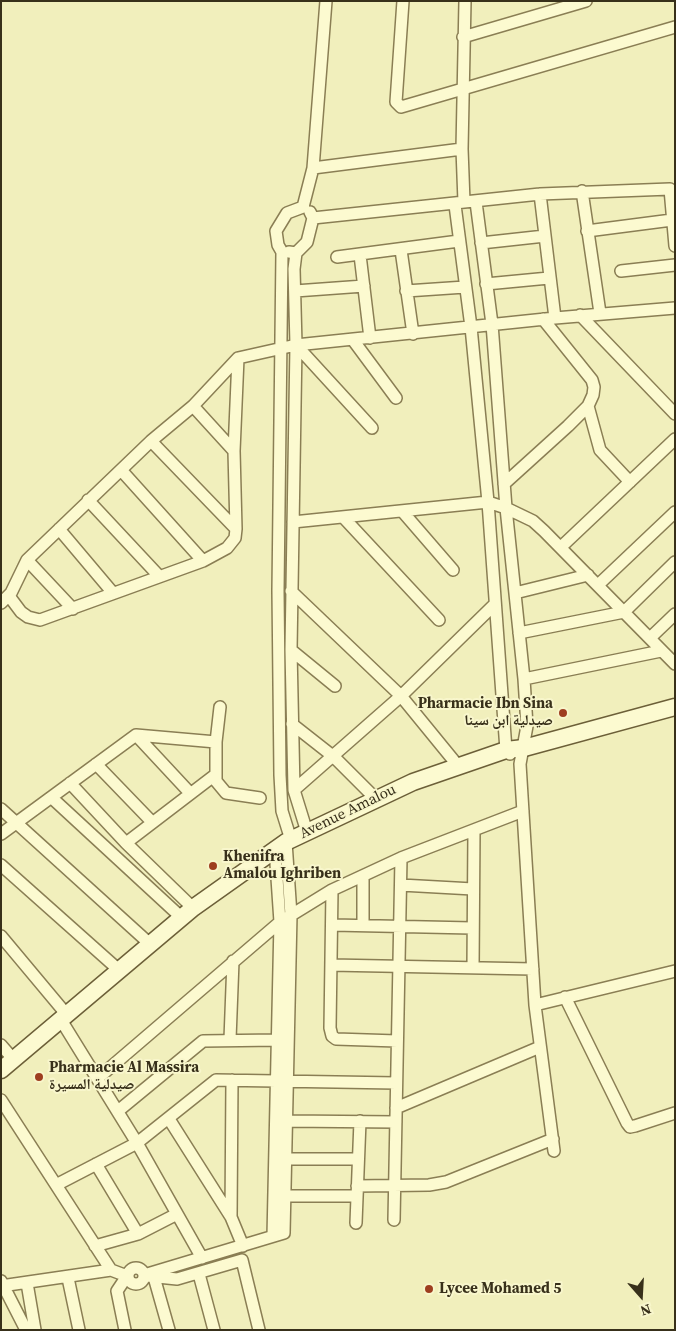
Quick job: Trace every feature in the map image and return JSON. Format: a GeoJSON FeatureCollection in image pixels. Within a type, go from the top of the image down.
{"type":"FeatureCollection","features":[{"type":"Feature","properties":{"kind":"main road","name":"Avenue Amalou"},"geometry":{"type":"LineString","coordinates":[[7,1065],[188,913],[284,844],[375,798],[412,782],[506,750],[524,748],[675,708]]}},
{"type":"Feature","properties":{"kind":"street"},"geometry":{"type":"LineString","coordinates":[[303,207],[313,168],[326,1]]}},
{"type":"Feature","properties":{"kind":"street"},"geometry":{"type":"LineString","coordinates":[[403,1],[396,102],[401,107],[674,27]]}},
{"type":"Feature","properties":{"kind":"street"},"geometry":{"type":"LineString","coordinates":[[465,1],[459,241],[471,327],[488,502],[506,750],[520,764]]}},
{"type":"Feature","properties":{"kind":"street"},"geometry":{"type":"LineString","coordinates":[[463,37],[586,1]]}},
{"type":"Feature","properties":{"kind":"street"},"geometry":{"type":"LineString","coordinates":[[313,168],[462,149]]}},
{"type":"Feature","properties":{"kind":"street"},"geometry":{"type":"LineString","coordinates":[[313,218],[540,194],[672,189],[672,220],[675,246]]}},
{"type":"Feature","properties":{"kind":"street"},"geometry":{"type":"LineString","coordinates":[[582,192],[600,313]]}},
{"type":"Feature","properties":{"kind":"street"},"geometry":{"type":"LineString","coordinates":[[504,484],[588,406],[594,395],[592,380],[549,318],[549,278],[540,194]]}},
{"type":"Feature","properties":{"kind":"street"},"geometry":{"type":"LineString","coordinates":[[476,202],[492,324],[506,508],[524,679],[527,726],[520,764],[532,969],[554,1151]]}},
{"type":"Feature","properties":{"kind":"street"},"geometry":{"type":"LineString","coordinates":[[303,207],[310,211],[313,218],[306,242],[296,253],[294,268],[296,345],[291,650],[294,790],[307,832]]}},
{"type":"Feature","properties":{"kind":"street"},"geometry":{"type":"LineString","coordinates":[[149,1276],[273,1236],[279,1196],[282,1082],[291,915],[282,811],[278,660],[282,252],[278,245],[276,231],[287,213],[303,207]]}},
{"type":"Feature","properties":{"kind":"street"},"geometry":{"type":"LineString","coordinates":[[587,231],[672,220]]}},
{"type":"Feature","properties":{"kind":"street"},"geometry":{"type":"LineString","coordinates":[[481,243],[544,236]]}},
{"type":"Feature","properties":{"kind":"street"},"geometry":{"type":"LineString","coordinates":[[337,257],[459,241]]}},
{"type":"Feature","properties":{"kind":"street"},"geometry":{"type":"LineString","coordinates":[[401,250],[413,334]]}},
{"type":"Feature","properties":{"kind":"street"},"geometry":{"type":"LineString","coordinates":[[282,252],[296,253]]}},
{"type":"Feature","properties":{"kind":"street"},"geometry":{"type":"LineString","coordinates":[[360,255],[370,338]]}},
{"type":"Feature","properties":{"kind":"street"},"geometry":{"type":"LineString","coordinates":[[621,271],[675,265]]}},
{"type":"Feature","properties":{"kind":"street"},"geometry":{"type":"LineString","coordinates":[[486,284],[549,278]]}},
{"type":"Feature","properties":{"kind":"street"},"geometry":{"type":"LineString","coordinates":[[295,290],[364,286]]}},
{"type":"Feature","properties":{"kind":"street"},"geometry":{"type":"LineString","coordinates":[[406,291],[465,287]]}},
{"type":"Feature","properties":{"kind":"street"},"geometry":{"type":"LineString","coordinates":[[238,358],[234,451],[236,529],[234,538],[227,548],[203,561],[113,593],[73,610],[35,620],[5,599],[27,560],[151,441],[193,406],[238,358],[265,350],[282,349],[296,345],[600,313],[675,308]]}},
{"type":"Feature","properties":{"kind":"street"},"geometry":{"type":"LineString","coordinates":[[580,315],[675,414]]}},
{"type":"Feature","properties":{"kind":"street"},"geometry":{"type":"LineString","coordinates":[[353,340],[396,398]]}},
{"type":"Feature","properties":{"kind":"street"},"geometry":{"type":"LineString","coordinates":[[296,345],[372,428]]}},
{"type":"Feature","properties":{"kind":"street"},"geometry":{"type":"LineString","coordinates":[[193,406],[234,451]]}},
{"type":"Feature","properties":{"kind":"street"},"geometry":{"type":"LineString","coordinates":[[588,406],[600,450],[630,482]]}},
{"type":"Feature","properties":{"kind":"street"},"geometry":{"type":"LineString","coordinates":[[561,547],[675,439]]}},
{"type":"Feature","properties":{"kind":"street"},"geometry":{"type":"LineString","coordinates":[[151,441],[236,529]]}},
{"type":"Feature","properties":{"kind":"street"},"geometry":{"type":"LineString","coordinates":[[120,470],[203,561]]}},
{"type":"Feature","properties":{"kind":"street"},"geometry":{"type":"LineString","coordinates":[[88,500],[159,576]]}},
{"type":"Feature","properties":{"kind":"street"},"geometry":{"type":"LineString","coordinates":[[293,522],[488,502],[506,508],[533,521],[561,547],[675,664]]}},
{"type":"Feature","properties":{"kind":"street"},"geometry":{"type":"LineString","coordinates":[[402,511],[453,570]]}},
{"type":"Feature","properties":{"kind":"street"},"geometry":{"type":"LineString","coordinates":[[598,585],[675,512]]}},
{"type":"Feature","properties":{"kind":"street"},"geometry":{"type":"LineString","coordinates":[[343,517],[439,620]]}},
{"type":"Feature","properties":{"kind":"street"},"geometry":{"type":"LineString","coordinates":[[59,529],[113,593]]}},
{"type":"Feature","properties":{"kind":"street"},"geometry":{"type":"LineString","coordinates":[[27,560],[73,610]]}},
{"type":"Feature","properties":{"kind":"street"},"geometry":{"type":"LineString","coordinates":[[519,633],[624,612],[675,562]]}},
{"type":"Feature","properties":{"kind":"street"},"geometry":{"type":"LineString","coordinates":[[515,593],[588,575]]}},
{"type":"Feature","properties":{"kind":"street"},"geometry":{"type":"LineString","coordinates":[[291,591],[401,696],[459,767]]}},
{"type":"Feature","properties":{"kind":"street"},"geometry":{"type":"LineString","coordinates":[[294,790],[334,757],[401,696],[495,604]]}},
{"type":"Feature","properties":{"kind":"street"},"geometry":{"type":"LineString","coordinates":[[650,638],[675,614]]}},
{"type":"Feature","properties":{"kind":"street"},"geometry":{"type":"LineString","coordinates":[[291,650],[335,686]]}},
{"type":"Feature","properties":{"kind":"street"},"geometry":{"type":"LineString","coordinates":[[524,679],[661,651]]}},
{"type":"Feature","properties":{"kind":"street"},"geometry":{"type":"LineString","coordinates":[[220,707],[216,742],[216,781],[226,793],[260,798]]}},
{"type":"Feature","properties":{"kind":"street"},"geometry":{"type":"LineString","coordinates":[[292,724],[334,757],[375,798]]}},
{"type":"Feature","properties":{"kind":"street"},"geometry":{"type":"LineString","coordinates":[[1,834],[136,735],[216,742]]}},
{"type":"Feature","properties":{"kind":"street"},"geometry":{"type":"LineString","coordinates":[[136,735],[190,793]]}},
{"type":"Feature","properties":{"kind":"street"},"geometry":{"type":"LineString","coordinates":[[96,764],[152,822]]}},
{"type":"Feature","properties":{"kind":"street"},"geometry":{"type":"LineString","coordinates":[[126,842],[215,775]]}},
{"type":"Feature","properties":{"kind":"street"},"geometry":{"type":"LineString","coordinates":[[70,783],[126,842],[188,913]]}},
{"type":"Feature","properties":{"kind":"street"},"geometry":{"type":"LineString","coordinates":[[52,798],[188,913]]}},
{"type":"Feature","properties":{"kind":"street"},"geometry":{"type":"LineString","coordinates":[[1,808],[150,944]]}},
{"type":"Feature","properties":{"kind":"street"},"geometry":{"type":"LineString","coordinates":[[98,1078],[233,961],[291,915],[332,890],[400,858],[523,811]]}},
{"type":"Feature","properties":{"kind":"street"},"geometry":{"type":"LineString","coordinates":[[473,968],[474,830]]}},
{"type":"Feature","properties":{"kind":"street"},"geometry":{"type":"LineString","coordinates":[[280,1159],[286,1121],[277,1040],[284,844]]}},
{"type":"Feature","properties":{"kind":"street"},"geometry":{"type":"LineString","coordinates":[[394,1220],[400,858]]}},
{"type":"Feature","properties":{"kind":"street"},"geometry":{"type":"LineString","coordinates":[[1,865],[120,971]]}},
{"type":"Feature","properties":{"kind":"street"},"geometry":{"type":"LineString","coordinates":[[363,876],[363,925]]}},
{"type":"Feature","properties":{"kind":"street"},"geometry":{"type":"LineString","coordinates":[[401,885],[473,889]]}},
{"type":"Feature","properties":{"kind":"street"},"geometry":{"type":"LineString","coordinates":[[332,890],[332,1036],[336,1039],[397,1040]]}},
{"type":"Feature","properties":{"kind":"street"},"geometry":{"type":"LineString","coordinates":[[333,925],[472,928]]}},
{"type":"Feature","properties":{"kind":"street"},"geometry":{"type":"LineString","coordinates":[[1,936],[64,1017],[202,1258]]}},
{"type":"Feature","properties":{"kind":"street"},"geometry":{"type":"LineString","coordinates":[[230,1040],[233,961]]}},
{"type":"Feature","properties":{"kind":"street"},"geometry":{"type":"LineString","coordinates":[[331,965],[532,969]]}},
{"type":"Feature","properties":{"kind":"street"},"geometry":{"type":"LineString","coordinates":[[535,1005],[675,971]]}},
{"type":"Feature","properties":{"kind":"street"},"geometry":{"type":"LineString","coordinates":[[565,997],[627,1123],[630,1126],[635,1126],[675,1113]]}},
{"type":"Feature","properties":{"kind":"street"},"geometry":{"type":"LineString","coordinates":[[118,1111],[197,1045],[210,1040],[277,1040]]}},
{"type":"Feature","properties":{"kind":"street"},"geometry":{"type":"LineString","coordinates":[[1,1045],[7,1065]]}},
{"type":"Feature","properties":{"kind":"street"},"geometry":{"type":"LineString","coordinates":[[396,1108],[540,1047]]}},
{"type":"Feature","properties":{"kind":"street"},"geometry":{"type":"LineString","coordinates":[[231,1217],[232,1080]]}},
{"type":"Feature","properties":{"kind":"street"},"geometry":{"type":"LineString","coordinates":[[56,1185],[137,1143],[213,1082],[232,1080],[396,1083]]}},
{"type":"Feature","properties":{"kind":"street"},"geometry":{"type":"LineString","coordinates":[[1,1100],[111,1270]]}},
{"type":"Feature","properties":{"kind":"street"},"geometry":{"type":"LineString","coordinates":[[169,1118],[231,1217],[243,1246]]}},
{"type":"Feature","properties":{"kind":"street"},"geometry":{"type":"LineString","coordinates":[[286,1121],[396,1122]]}},
{"type":"Feature","properties":{"kind":"street"},"geometry":{"type":"LineString","coordinates":[[356,1223],[360,1121]]}},
{"type":"Feature","properties":{"kind":"street"},"geometry":{"type":"LineString","coordinates":[[279,1196],[357,1191],[446,1182],[553,1139]]}},
{"type":"Feature","properties":{"kind":"street"},"geometry":{"type":"LineString","coordinates":[[280,1159],[358,1159]]}},
{"type":"Feature","properties":{"kind":"street"},"geometry":{"type":"LineString","coordinates":[[96,1164],[138,1234]]}},
{"type":"Feature","properties":{"kind":"street"},"geometry":{"type":"LineString","coordinates":[[95,1246],[138,1234],[177,1214]]}},
{"type":"Feature","properties":{"kind":"street"},"geometry":{"type":"LineString","coordinates":[[149,1276],[177,1279],[242,1260],[258,1330]]}},
{"type":"Feature","properties":{"kind":"street"},"geometry":{"type":"LineString","coordinates":[[125,1330],[117,1291],[129,1270],[135,1267],[141,1269],[149,1276],[169,1330]]}},
{"type":"Feature","properties":{"kind":"street"},"geometry":{"type":"LineString","coordinates":[[26,1330],[2,1285],[68,1278],[111,1270],[127,1276]]}},
{"type":"Feature","properties":{"kind":"street"},"geometry":{"type":"LineString","coordinates":[[199,1274],[214,1330]]}},
{"type":"Feature","properties":{"kind":"street"},"geometry":{"type":"LineString","coordinates":[[68,1278],[79,1330]]}},
{"type":"Feature","properties":{"kind":"street"},"geometry":{"type":"LineString","coordinates":[[28,1283],[35,1330]]}},
{"type":"Feature","properties":{"kind":"place","name":"Pharmacie Ibn Sina صيدلية ابن سينا"},"geometry":{"type":"Point","coordinates":[563,713]}},
{"type":"Feature","properties":{"kind":"place","name":"Khenifra Amalou Ighriben"},"geometry":{"type":"Point","coordinates":[213,866]}},
{"type":"Feature","properties":{"kind":"place","name":"Pharmacie Al Massira صيدلية المسيرة"},"geometry":{"type":"Point","coordinates":[39,1077]}},
{"type":"Feature","properties":{"kind":"place","name":"Lycee Mohamed 5"},"geometry":{"type":"Point","coordinates":[429,1289]}}]}
